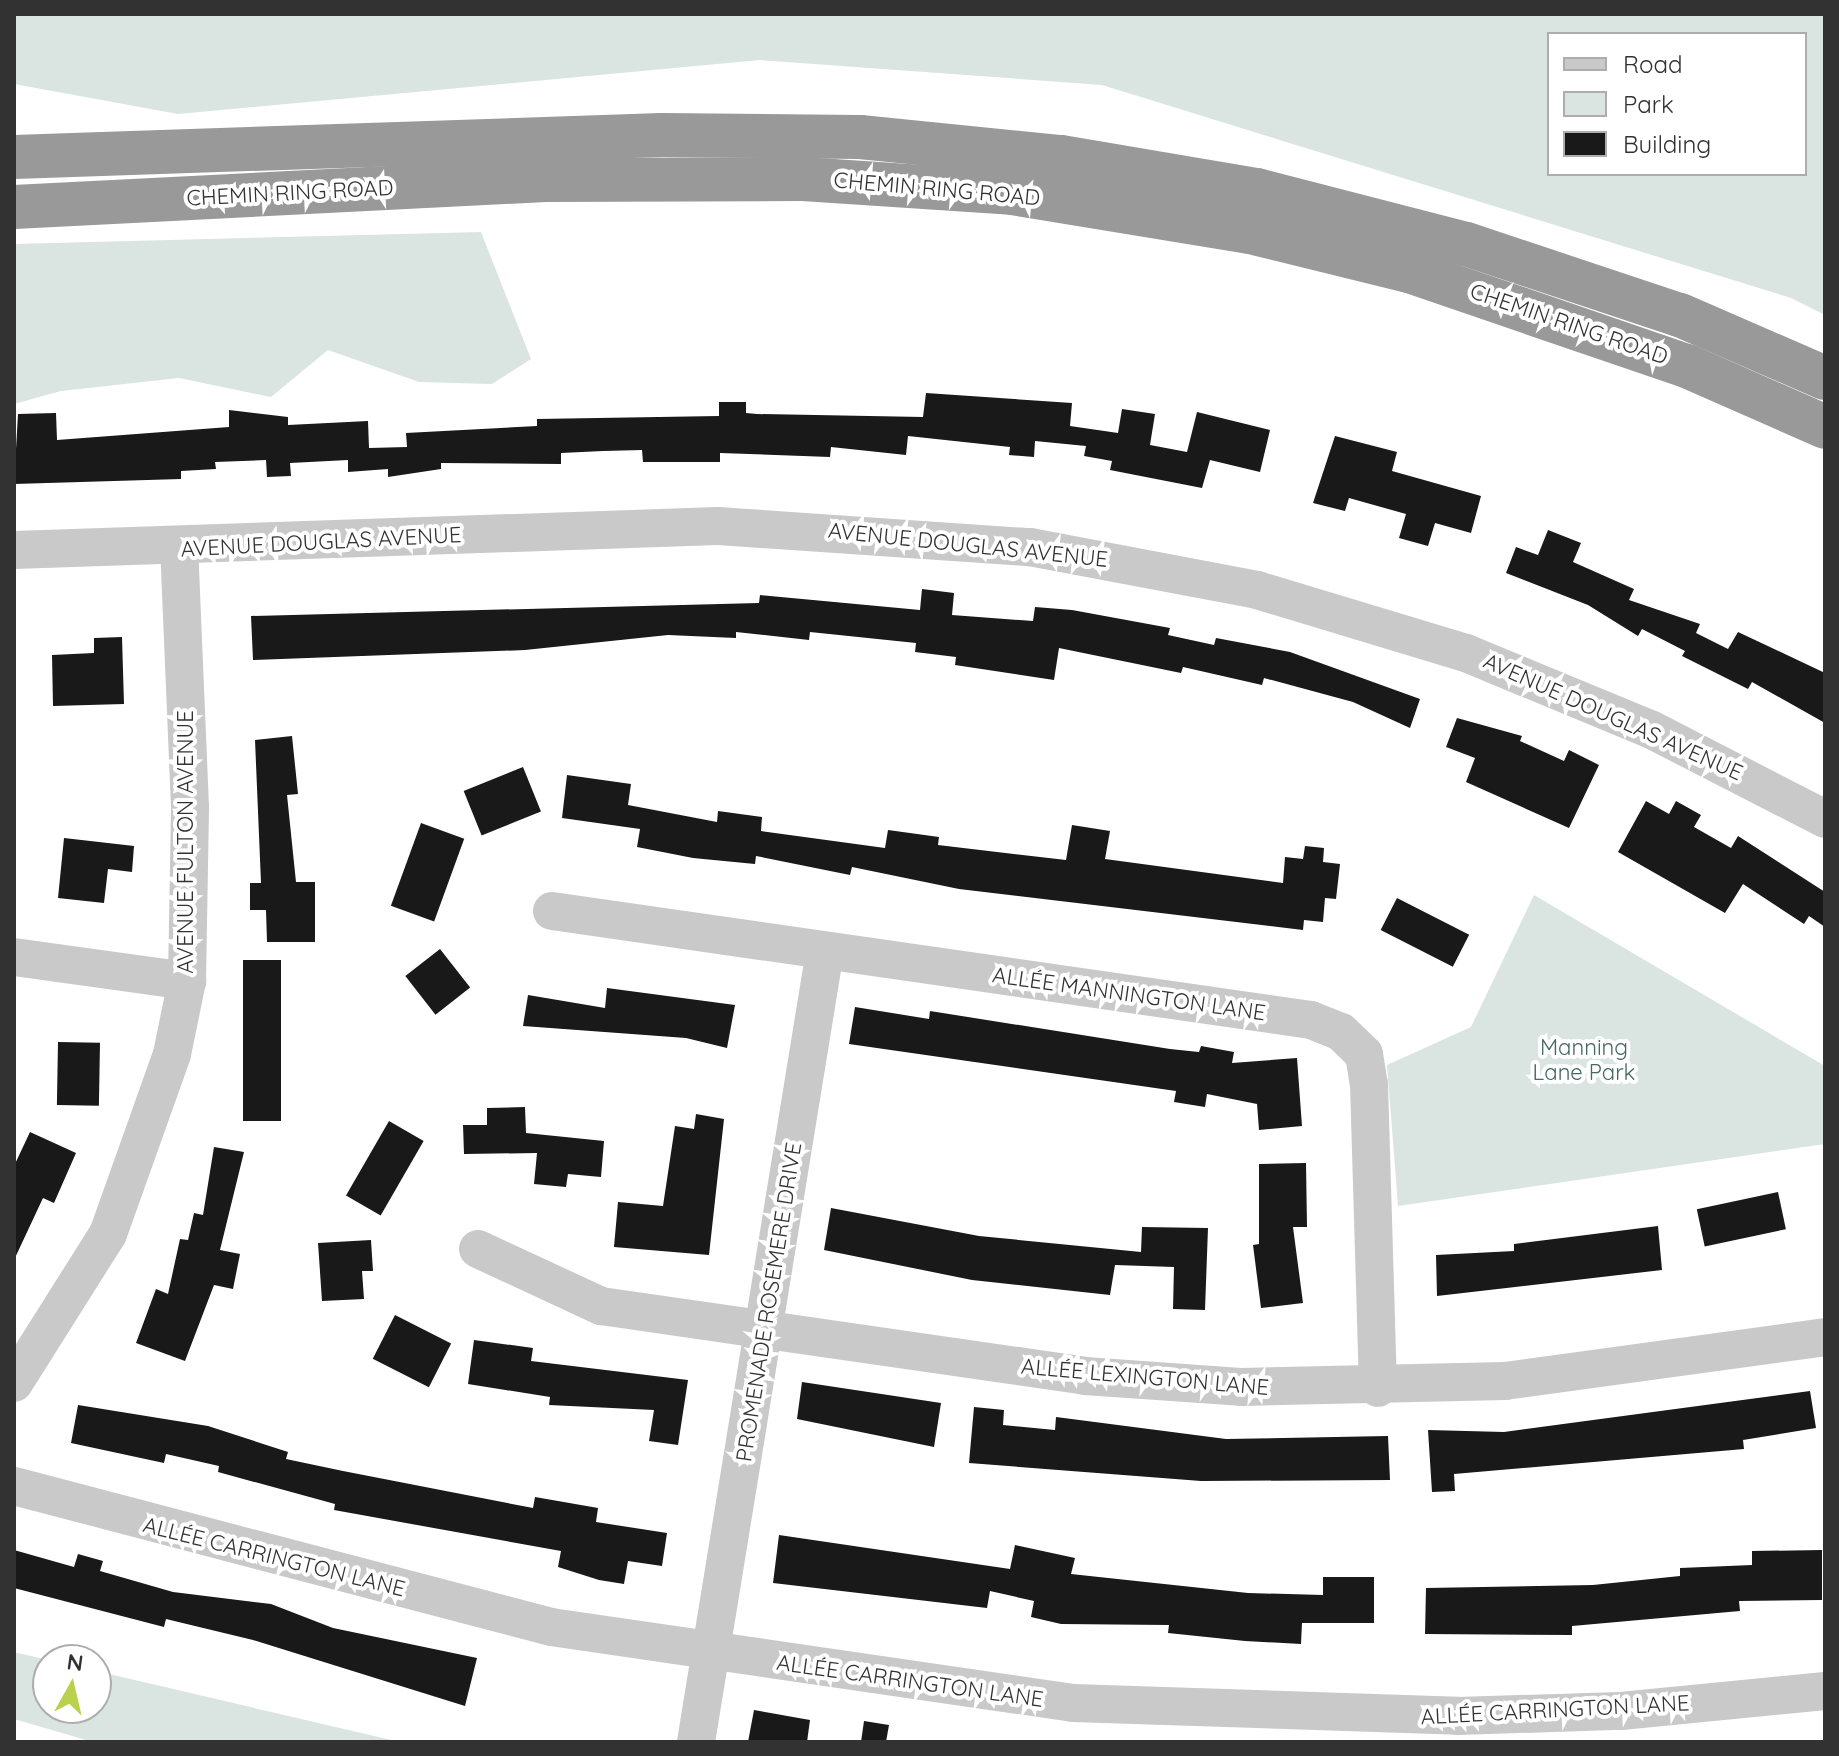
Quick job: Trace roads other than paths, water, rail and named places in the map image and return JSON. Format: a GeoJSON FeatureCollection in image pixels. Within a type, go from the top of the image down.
{"type":"FeatureCollection","features":[{"type":"Feature","properties":{"kind":"highway","name":"CHEMIN RING ROAD"},"geometry":{"type":"LineString","coordinates":[[14,157],[662,135],[860,137],[1061,157],[1257,190],[1466,244],[1680,315],[1825,378]]}},
{"type":"Feature","properties":{"kind":"highway","name":"CHEMIN RING ROAD"},"geometry":{"type":"LineString","coordinates":[[14,207],[545,180],[803,179],[1012,193],[1250,232],[1409,271],[1687,366],[1825,427]]}},
{"type":"Feature","properties":{"kind":"street","name":"AVENUE DOUGLAS AVENUE"},"geometry":{"type":"LineString","coordinates":[[14,550],[179,549],[732,526],[916,535],[1147,566],[1466,653],[1652,730],[1825,819]]}},
{"type":"Feature","properties":{"kind":"street","name":"AVENUE FULTON AVENUE"},"geometry":{"type":"LineString","coordinates":[[14,1383],[108,1234],[172,1054],[187,981],[190,807],[179,549]]}},
{"type":"Feature","properties":{"kind":"street","name":"ALLÉE MANNINGTON LANE"},"geometry":{"type":"LineString","coordinates":[[552,911],[1311,1020],[1341,1032],[1364,1054],[1369,1084],[1378,1388]]}},
{"type":"Feature","properties":{"kind":"street","name":"PROMENADE ROSEMERE DRIVE"},"geometry":{"type":"LineString","coordinates":[[696,1742],[766,1331],[825,951]]}},
{"type":"Feature","properties":{"kind":"street"},"geometry":{"type":"LineString","coordinates":[[14,957],[187,981]]}},
{"type":"Feature","properties":{"kind":"street","name":"ALLÉE LEXINGTON LANE"},"geometry":{"type":"LineString","coordinates":[[478,1249],[601,1306],[1085,1376],[1378,1388],[1666,1364],[1825,1337]]}},
{"type":"Feature","properties":{"kind":"street","name":"ALLÉE CARRINGTON LANE"},"geometry":{"type":"LineString","coordinates":[[14,1486],[551,1627],[710,1653],[1198,1712],[1622,1727],[1825,1691]]}},
{"type":"Feature","properties":{"kind":"park label","name":"Manning Lane Park"},"geometry":{"type":"Point","coordinates":[1584,1060]}}]}
